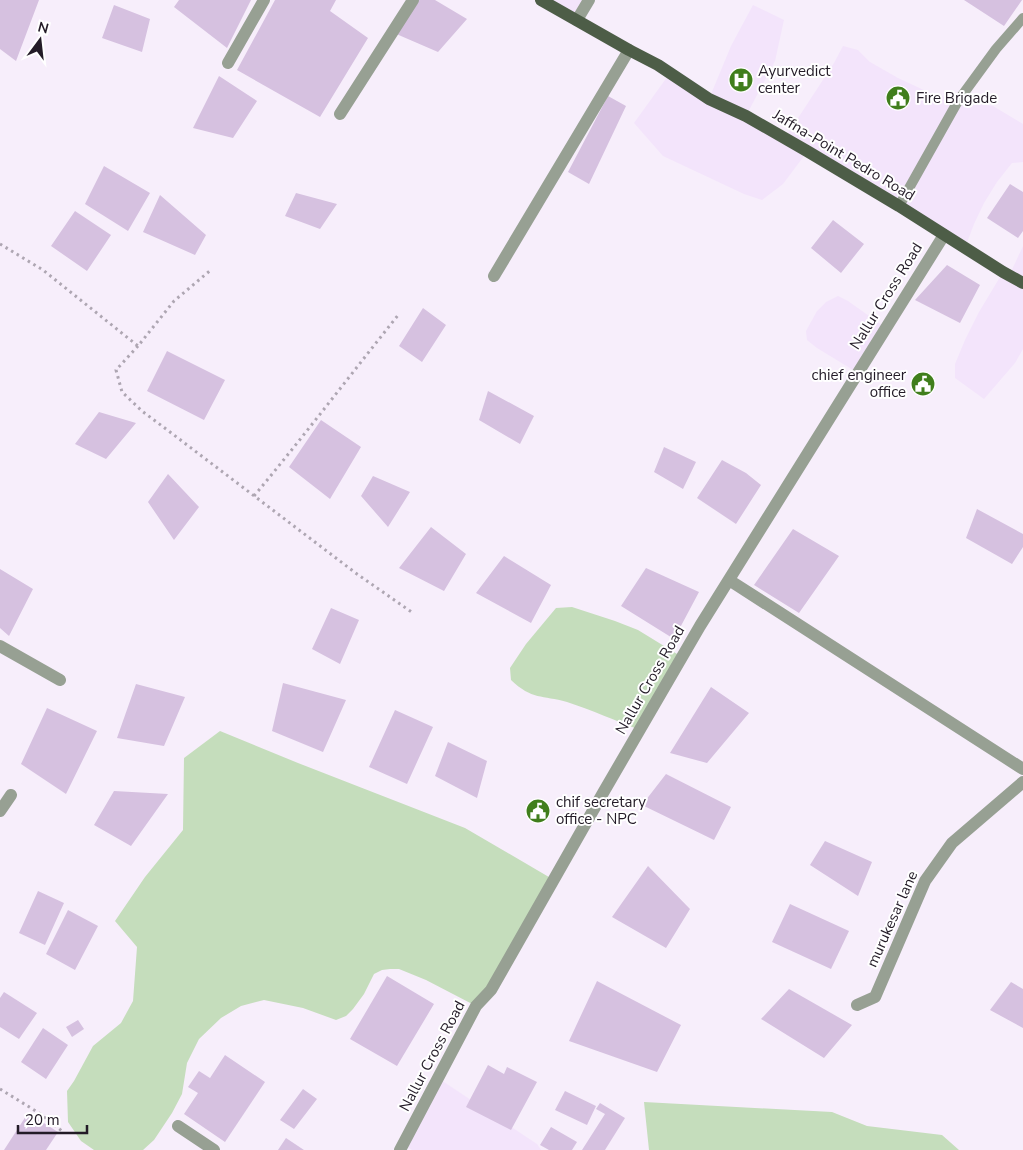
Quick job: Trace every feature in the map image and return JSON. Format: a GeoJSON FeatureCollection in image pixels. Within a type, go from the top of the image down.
{"type":"FeatureCollection","features":[{"type":"Feature","properties":{"kind":"main road","name":"Jaffna-Point Pedro Road"},"geometry":{"type":"LineString","coordinates":[[541,0],[658,65],[708,99],[746,116],[785,138],[1023,283]]}},
{"type":"Feature","properties":{"kind":"street"},"geometry":{"type":"LineString","coordinates":[[228,63],[264,0]]}},
{"type":"Feature","properties":{"kind":"street"},"geometry":{"type":"LineString","coordinates":[[340,114],[413,0]]}},
{"type":"Feature","properties":{"kind":"street"},"geometry":{"type":"LineString","coordinates":[[577,20],[589,0]]}},
{"type":"Feature","properties":{"kind":"street"},"geometry":{"type":"LineString","coordinates":[[494,276],[629,50]]}},
{"type":"Feature","properties":{"kind":"street","name":"Nallur Cross Road"},"geometry":{"type":"LineString","coordinates":[[400,1150],[476,1006],[491,990],[700,626],[944,235]]}},
{"type":"Feature","properties":{"kind":"street"},"geometry":{"type":"LineString","coordinates":[[729,580],[1023,769]]}},
{"type":"Feature","properties":{"kind":"street"},"geometry":{"type":"LineString","coordinates":[[0,646],[60,680]]}},
{"type":"Feature","properties":{"kind":"street","name":"murukesar lane"},"geometry":{"type":"LineString","coordinates":[[857,1005],[875,997],[925,881],[952,843],[1023,782]]}},
{"type":"Feature","properties":{"kind":"street"},"geometry":{"type":"LineString","coordinates":[[0,811],[11,795]]}},
{"type":"Feature","properties":{"kind":"street"},"geometry":{"type":"LineString","coordinates":[[178,1126],[214,1150]]}},
{"type":"Feature","properties":{"kind":"lane"},"geometry":{"type":"LineString","coordinates":[[899,206],[958,100],[996,49],[1023,18]]}},
{"type":"Feature","properties":{"kind":"path"},"geometry":{"type":"LineString","coordinates":[[0,244],[42,270],[138,346]]}},
{"type":"Feature","properties":{"kind":"path"},"geometry":{"type":"LineString","coordinates":[[212,269],[174,301],[116,370],[122,392],[142,412],[357,574],[413,613]]}},
{"type":"Feature","properties":{"kind":"path"},"geometry":{"type":"LineString","coordinates":[[254,496],[399,314]]}},
{"type":"Feature","properties":{"kind":"path"},"geometry":{"type":"LineString","coordinates":[[0,1089],[62,1130]]}},
{"type":"Feature","properties":{"kind":"shaded area"},"geometry":{"type":"Polygon","coordinates":[[[541,0],[589,0],[577,20],[541,0]]]}},
{"type":"Feature","properties":{"kind":"shaded area"},"geometry":{"type":"Polygon","coordinates":[[[753,5],[784,20],[775,61],[746,116],[785,138],[843,46],[858,50],[870,62],[928,92],[958,101],[993,106],[1023,124],[1023,162],[1012,163],[997,182],[984,203],[965,248],[807,152],[783,184],[762,200],[744,194],[663,156],[634,123],[670,73],[709,99],[731,46],[753,5]]]}},
{"type":"Feature","properties":{"kind":"shaded area"},"geometry":{"type":"Polygon","coordinates":[[[1023,246],[1023,349],[1015,363],[984,399],[955,378],[955,364],[979,312],[1003,272],[1009,276],[1023,246]]]}},
{"type":"Feature","properties":{"kind":"shaded area"},"geometry":{"type":"Polygon","coordinates":[[[838,296],[886,328],[858,373],[807,340],[806,331],[817,311],[826,302],[838,296]]]}},
{"type":"Feature","properties":{"kind":"shaded area"},"geometry":{"type":"Polygon","coordinates":[[[438,1078],[537,1144],[541,1150],[412,1150],[403,1144],[438,1078]]]}},
{"type":"Feature","properties":{"kind":"green space"},"geometry":{"type":"Polygon","coordinates":[[[572,607],[638,630],[682,657],[640,730],[567,702],[531,694],[511,680],[510,668],[526,644],[556,608],[572,607]]]}},
{"type":"Feature","properties":{"kind":"green space"},"geometry":{"type":"Polygon","coordinates":[[[220,731],[465,828],[554,880],[476,1006],[426,980],[399,969],[390,969],[374,974],[364,994],[353,1009],[346,1016],[336,1020],[303,1008],[264,1000],[241,1006],[221,1018],[199,1039],[187,1063],[182,1094],[154,1140],[143,1150],[94,1150],[81,1141],[68,1122],[67,1091],[93,1046],[121,1023],[133,1001],[137,947],[115,921],[145,877],[183,830],[184,758],[220,731]]]}},
{"type":"Feature","properties":{"kind":"green space"},"geometry":{"type":"Polygon","coordinates":[[[644,1102],[832,1112],[867,1126],[942,1135],[959,1150],[649,1150],[644,1102]]]}},
{"type":"Feature","properties":{"kind":"building"},"geometry":{"type":"Polygon","coordinates":[[[0,0],[39,0],[16,61],[0,49],[0,0]]]}},
{"type":"Feature","properties":{"kind":"building"},"geometry":{"type":"Polygon","coordinates":[[[179,0],[251,0],[227,48],[174,7],[179,0]]]}},
{"type":"Feature","properties":{"kind":"building"},"geometry":{"type":"Polygon","coordinates":[[[275,0],[336,0],[330,11],[368,38],[320,117],[237,70],[275,0]]]}},
{"type":"Feature","properties":{"kind":"building"},"geometry":{"type":"Polygon","coordinates":[[[415,0],[435,0],[467,19],[438,52],[394,33],[415,0]]]}},
{"type":"Feature","properties":{"kind":"building"},"geometry":{"type":"Polygon","coordinates":[[[964,0],[1022,0],[1004,26],[964,0]]]}},
{"type":"Feature","properties":{"kind":"building"},"geometry":{"type":"Polygon","coordinates":[[[114,5],[150,19],[142,52],[102,38],[114,5]]]}},
{"type":"Feature","properties":{"kind":"building"},"geometry":{"type":"Polygon","coordinates":[[[219,76],[257,101],[233,138],[193,128],[219,76]]]}},
{"type":"Feature","properties":{"kind":"building"},"geometry":{"type":"Polygon","coordinates":[[[608,96],[626,106],[589,184],[568,172],[608,96]]]}},
{"type":"Feature","properties":{"kind":"building"},"geometry":{"type":"Polygon","coordinates":[[[104,166],[150,193],[128,231],[85,204],[104,166]]]}},
{"type":"Feature","properties":{"kind":"building"},"geometry":{"type":"Polygon","coordinates":[[[1010,184],[1023,192],[1023,231],[1018,238],[987,218],[1010,184]]]}},
{"type":"Feature","properties":{"kind":"building"},"geometry":{"type":"Polygon","coordinates":[[[296,193],[337,204],[320,229],[285,216],[296,193]]]}},
{"type":"Feature","properties":{"kind":"building"},"geometry":{"type":"Polygon","coordinates":[[[160,195],[206,235],[195,255],[143,232],[160,195]]]}},
{"type":"Feature","properties":{"kind":"building"},"geometry":{"type":"Polygon","coordinates":[[[75,211],[111,235],[87,271],[51,246],[75,211]]]}},
{"type":"Feature","properties":{"kind":"building"},"geometry":{"type":"Polygon","coordinates":[[[833,220],[864,244],[841,273],[811,248],[833,220]]]}},
{"type":"Feature","properties":{"kind":"building"},"geometry":{"type":"Polygon","coordinates":[[[947,265],[980,285],[960,323],[915,300],[947,265]]]}},
{"type":"Feature","properties":{"kind":"building"},"geometry":{"type":"Polygon","coordinates":[[[423,308],[446,325],[422,362],[399,346],[423,308]]]}},
{"type":"Feature","properties":{"kind":"building"},"geometry":{"type":"Polygon","coordinates":[[[167,351],[225,380],[204,420],[147,391],[167,351]]]}},
{"type":"Feature","properties":{"kind":"building"},"geometry":{"type":"Polygon","coordinates":[[[488,391],[534,416],[520,444],[479,420],[488,391]]]}},
{"type":"Feature","properties":{"kind":"building"},"geometry":{"type":"Polygon","coordinates":[[[99,412],[136,423],[106,459],[75,444],[99,412]]]}},
{"type":"Feature","properties":{"kind":"building"},"geometry":{"type":"Polygon","coordinates":[[[321,420],[361,447],[330,499],[289,467],[321,420]]]}},
{"type":"Feature","properties":{"kind":"building"},"geometry":{"type":"Polygon","coordinates":[[[664,447],[696,462],[683,489],[654,472],[664,447]]]}},
{"type":"Feature","properties":{"kind":"building"},"geometry":{"type":"Polygon","coordinates":[[[722,460],[746,473],[761,485],[736,524],[697,498],[722,460]]]}},
{"type":"Feature","properties":{"kind":"building"},"geometry":{"type":"Polygon","coordinates":[[[168,474],[199,507],[174,540],[148,502],[168,474]]]}},
{"type":"Feature","properties":{"kind":"building"},"geometry":{"type":"Polygon","coordinates":[[[373,476],[410,492],[388,527],[361,496],[373,476]]]}},
{"type":"Feature","properties":{"kind":"building"},"geometry":{"type":"Polygon","coordinates":[[[977,509],[1023,534],[1023,547],[1012,564],[966,538],[977,509]]]}},
{"type":"Feature","properties":{"kind":"building"},"geometry":{"type":"Polygon","coordinates":[[[431,527],[466,554],[444,591],[399,568],[431,527]]]}},
{"type":"Feature","properties":{"kind":"building"},"geometry":{"type":"Polygon","coordinates":[[[793,529],[839,556],[799,613],[754,585],[793,529]]]}},
{"type":"Feature","properties":{"kind":"building"},"geometry":{"type":"Polygon","coordinates":[[[504,556],[551,585],[531,623],[476,593],[504,556]]]}},
{"type":"Feature","properties":{"kind":"building"},"geometry":{"type":"Polygon","coordinates":[[[646,568],[699,592],[674,639],[621,606],[646,568]]]}},
{"type":"Feature","properties":{"kind":"building"},"geometry":{"type":"Polygon","coordinates":[[[0,569],[33,589],[9,636],[0,628],[0,569]]]}},
{"type":"Feature","properties":{"kind":"building"},"geometry":{"type":"Polygon","coordinates":[[[331,608],[359,620],[340,664],[312,649],[331,608]]]}},
{"type":"Feature","properties":{"kind":"building"},"geometry":{"type":"Polygon","coordinates":[[[283,683],[346,700],[323,752],[272,731],[283,683]]]}},
{"type":"Feature","properties":{"kind":"building"},"geometry":{"type":"Polygon","coordinates":[[[136,684],[185,697],[164,746],[117,738],[136,684]]]}},
{"type":"Feature","properties":{"kind":"building"},"geometry":{"type":"Polygon","coordinates":[[[711,687],[749,713],[707,763],[670,753],[711,687]]]}},
{"type":"Feature","properties":{"kind":"building"},"geometry":{"type":"Polygon","coordinates":[[[47,708],[97,731],[66,794],[21,764],[47,708]]]}},
{"type":"Feature","properties":{"kind":"building"},"geometry":{"type":"Polygon","coordinates":[[[395,710],[433,727],[407,784],[369,767],[395,710]]]}},
{"type":"Feature","properties":{"kind":"building"},"geometry":{"type":"Polygon","coordinates":[[[448,742],[487,761],[477,798],[435,776],[448,742]]]}},
{"type":"Feature","properties":{"kind":"building"},"geometry":{"type":"Polygon","coordinates":[[[666,774],[731,807],[714,840],[642,805],[666,774]]]}},
{"type":"Feature","properties":{"kind":"building"},"geometry":{"type":"Polygon","coordinates":[[[114,791],[168,794],[131,846],[94,825],[114,791]]]}},
{"type":"Feature","properties":{"kind":"building"},"geometry":{"type":"Polygon","coordinates":[[[825,841],[872,862],[858,896],[810,865],[825,841]]]}},
{"type":"Feature","properties":{"kind":"building"},"geometry":{"type":"Polygon","coordinates":[[[648,866],[690,909],[666,948],[612,917],[648,866]]]}},
{"type":"Feature","properties":{"kind":"building"},"geometry":{"type":"Polygon","coordinates":[[[38,891],[64,903],[45,945],[19,933],[38,891]]]}},
{"type":"Feature","properties":{"kind":"building"},"geometry":{"type":"Polygon","coordinates":[[[790,904],[849,931],[831,969],[772,942],[790,904]]]}},
{"type":"Feature","properties":{"kind":"building"},"geometry":{"type":"Polygon","coordinates":[[[68,910],[98,926],[75,970],[46,954],[68,910]]]}},
{"type":"Feature","properties":{"kind":"building"},"geometry":{"type":"Polygon","coordinates":[[[387,976],[434,1004],[397,1066],[350,1039],[387,976]]]}},
{"type":"Feature","properties":{"kind":"building"},"geometry":{"type":"Polygon","coordinates":[[[597,981],[681,1025],[657,1072],[569,1041],[597,981]]]}},
{"type":"Feature","properties":{"kind":"building"},"geometry":{"type":"Polygon","coordinates":[[[1011,982],[1023,989],[1023,1028],[990,1010],[1011,982]]]}},
{"type":"Feature","properties":{"kind":"building"},"geometry":{"type":"Polygon","coordinates":[[[789,989],[852,1025],[824,1058],[761,1019],[789,989]]]}},
{"type":"Feature","properties":{"kind":"building"},"geometry":{"type":"Polygon","coordinates":[[[4,992],[37,1013],[19,1039],[0,1027],[0,998],[4,992]]]}},
{"type":"Feature","properties":{"kind":"building"},"geometry":{"type":"Polygon","coordinates":[[[78,1020],[84,1029],[72,1037],[66,1027],[78,1020]]]}},
{"type":"Feature","properties":{"kind":"building"},"geometry":{"type":"Polygon","coordinates":[[[43,1028],[68,1045],[46,1079],[21,1062],[43,1028]]]}},
{"type":"Feature","properties":{"kind":"building"},"geometry":{"type":"Polygon","coordinates":[[[225,1055],[265,1082],[225,1142],[184,1114],[198,1093],[188,1087],[199,1071],[210,1078],[225,1055]]]}},
{"type":"Feature","properties":{"kind":"building"},"geometry":{"type":"Polygon","coordinates":[[[488,1065],[504,1074],[507,1067],[537,1082],[511,1130],[466,1107],[488,1065]]]}},
{"type":"Feature","properties":{"kind":"building"},"geometry":{"type":"Polygon","coordinates":[[[303,1089],[317,1099],[294,1129],[280,1120],[303,1089]]]}},
{"type":"Feature","properties":{"kind":"building"},"geometry":{"type":"Polygon","coordinates":[[[565,1091],[596,1106],[587,1125],[555,1110],[565,1091]]]}},
{"type":"Feature","properties":{"kind":"building"},"geometry":{"type":"Polygon","coordinates":[[[600,1103],[625,1118],[605,1150],[582,1150],[605,1114],[596,1109],[600,1103]]]}},
{"type":"Feature","properties":{"kind":"building"},"geometry":{"type":"Polygon","coordinates":[[[28,1113],[58,1132],[46,1150],[4,1150],[28,1113]]]}},
{"type":"Feature","properties":{"kind":"building"},"geometry":{"type":"Polygon","coordinates":[[[551,1127],[577,1142],[572,1150],[549,1150],[540,1145],[551,1127]]]}},
{"type":"Feature","properties":{"kind":"building"},"geometry":{"type":"Polygon","coordinates":[[[286,1138],[304,1150],[278,1150],[286,1138]]]}},
{"type":"Feature","properties":{"kind":"place","name":"Ayurvedict center"},"geometry":{"type":"Point","coordinates":[741,80]}},
{"type":"Feature","properties":{"kind":"place","name":"Fire Brigade"},"geometry":{"type":"Point","coordinates":[898,98]}},
{"type":"Feature","properties":{"kind":"place","name":"chief engineer office"},"geometry":{"type":"Point","coordinates":[923,384]}},
{"type":"Feature","properties":{"kind":"place","name":"chif secretary office - NPC"},"geometry":{"type":"Point","coordinates":[538,811]}}]}
